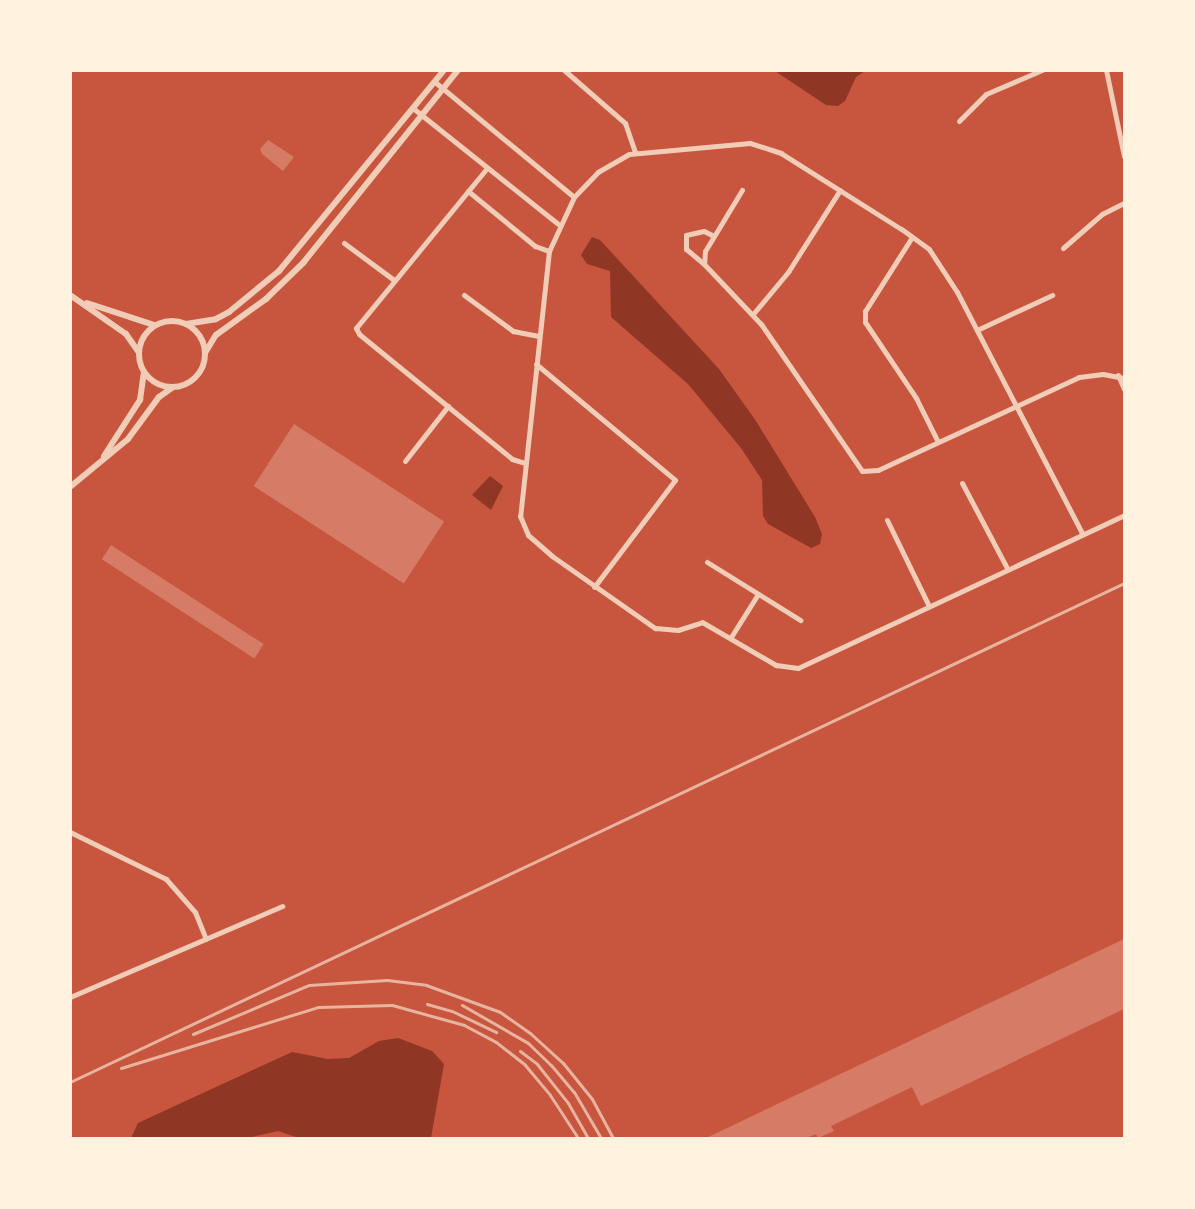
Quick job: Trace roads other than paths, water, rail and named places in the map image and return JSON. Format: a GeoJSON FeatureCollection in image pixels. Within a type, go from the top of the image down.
{"type":"FeatureCollection","features":[{"type":"Feature","properties":{"kind":"street"},"geometry":{"type":"LineString","coordinates":[[186,324],[229,312],[274,277],[444,70]]}},
{"type":"Feature","properties":{"kind":"street"},"geometry":{"type":"LineString","coordinates":[[70,487],[128,439],[159,397],[172,387],[194,379],[216,335],[266,299],[297,269],[458,70]]}},
{"type":"Feature","properties":{"kind":"street"},"geometry":{"type":"LineString","coordinates":[[564,70],[625,123],[635,152]]}},
{"type":"Feature","properties":{"kind":"street"},"geometry":{"type":"LineString","coordinates":[[959,121],[986,94],[1042,70]]}},
{"type":"Feature","properties":{"kind":"street"},"geometry":{"type":"LineString","coordinates":[[1106,70],[1125,156]]}},
{"type":"Feature","properties":{"kind":"street"},"geometry":{"type":"LineString","coordinates":[[435,82],[574,197]]}},
{"type":"Feature","properties":{"kind":"street"},"geometry":{"type":"LineString","coordinates":[[414,108],[558,224]]}},
{"type":"Feature","properties":{"kind":"street"},"geometry":{"type":"LineString","coordinates":[[1082,533],[977,330],[937,259],[912,237],[782,153],[753,143],[635,152],[598,172],[574,197],[558,224],[549,250],[520,510],[524,530],[594,587],[655,627],[678,630],[702,622],[776,665],[791,669],[1125,515]]}},
{"type":"Feature","properties":{"kind":"street"},"geometry":{"type":"LineString","coordinates":[[488,168],[358,323],[357,331],[512,459],[525,463]]}},
{"type":"Feature","properties":{"kind":"street"},"geometry":{"type":"LineString","coordinates":[[704,264],[704,255],[742,190]]}},
{"type":"Feature","properties":{"kind":"street"},"geometry":{"type":"LineString","coordinates":[[753,314],[788,272],[840,190]]}},
{"type":"Feature","properties":{"kind":"street"},"geometry":{"type":"LineString","coordinates":[[468,191],[535,246],[549,250]]}},
{"type":"Feature","properties":{"kind":"street"},"geometry":{"type":"LineString","coordinates":[[1063,248],[1102,214],[1125,203]]}},
{"type":"Feature","properties":{"kind":"street"},"geometry":{"type":"LineString","coordinates":[[714,237],[704,231],[686,235],[686,249],[753,314],[862,471],[878,470],[1079,377],[1118,375],[1125,378]]}},
{"type":"Feature","properties":{"kind":"street"},"geometry":{"type":"LineString","coordinates":[[912,237],[865,311],[865,322],[916,398],[938,441]]}},
{"type":"Feature","properties":{"kind":"street"},"geometry":{"type":"LineString","coordinates":[[344,243],[394,280]]}},
{"type":"Feature","properties":{"kind":"street"},"geometry":{"type":"LineString","coordinates":[[70,295],[126,334],[138,351],[144,372],[140,400],[99,463]]}},
{"type":"Feature","properties":{"kind":"street"},"geometry":{"type":"LineString","coordinates":[[464,295],[513,331],[539,336]]}},
{"type":"Feature","properties":{"kind":"street"},"geometry":{"type":"LineString","coordinates":[[977,330],[1052,295]]}},
{"type":"Feature","properties":{"kind":"street"},"geometry":{"type":"LineString","coordinates":[[78,300],[154,326]]}},
{"type":"Feature","properties":{"kind":"street"},"geometry":{"type":"LineString","coordinates":[[138,351],[144,336],[154,326],[172,320],[186,324],[201,337],[205,353]]}},
{"type":"Feature","properties":{"kind":"street"},"geometry":{"type":"LineString","coordinates":[[536,364],[675,480],[594,587]]}},
{"type":"Feature","properties":{"kind":"street"},"geometry":{"type":"LineString","coordinates":[[144,372],[156,383],[172,387]]}},
{"type":"Feature","properties":{"kind":"street"},"geometry":{"type":"LineString","coordinates":[[1118,375],[1125,389]]}},
{"type":"Feature","properties":{"kind":"street"},"geometry":{"type":"LineString","coordinates":[[405,461],[448,406]]}},
{"type":"Feature","properties":{"kind":"street"},"geometry":{"type":"LineString","coordinates":[[963,483],[1006,568]]}},
{"type":"Feature","properties":{"kind":"street"},"geometry":{"type":"LineString","coordinates":[[887,520],[928,604]]}},
{"type":"Feature","properties":{"kind":"street"},"geometry":{"type":"LineString","coordinates":[[707,562],[800,620]]}},
{"type":"Feature","properties":{"kind":"street"},"geometry":{"type":"LineString","coordinates":[[731,637],[758,594]]}},
{"type":"Feature","properties":{"kind":"street"},"geometry":{"type":"LineString","coordinates":[[70,832],[166,879],[195,912],[206,939]]}},
{"type":"Feature","properties":{"kind":"street"},"geometry":{"type":"LineString","coordinates":[[70,997],[282,906]]}},
{"type":"Feature","properties":{"kind":"railway"},"geometry":{"type":"LineString","coordinates":[[70,1082],[1124,583]]}},
{"type":"Feature","properties":{"kind":"railway"},"geometry":{"type":"LineString","coordinates":[[193,1034],[309,985],[387,980],[426,985],[500,1012],[530,1033],[563,1063],[592,1099],[613,1138]]}},
{"type":"Feature","properties":{"kind":"railway"},"geometry":{"type":"LineString","coordinates":[[427,1004],[452,1011],[496,1032]]}},
{"type":"Feature","properties":{"kind":"railway"},"geometry":{"type":"LineString","coordinates":[[121,1068],[318,1007],[392,1005],[464,1025],[496,1042],[525,1065],[550,1095],[578,1138]]}},
{"type":"Feature","properties":{"kind":"railway"},"geometry":{"type":"LineString","coordinates":[[462,1005],[528,1043],[551,1065],[574,1092],[601,1138]]}},
{"type":"Feature","properties":{"kind":"railway"},"geometry":{"type":"LineString","coordinates":[[520,1051],[537,1064],[568,1103],[588,1138]]}}]}
